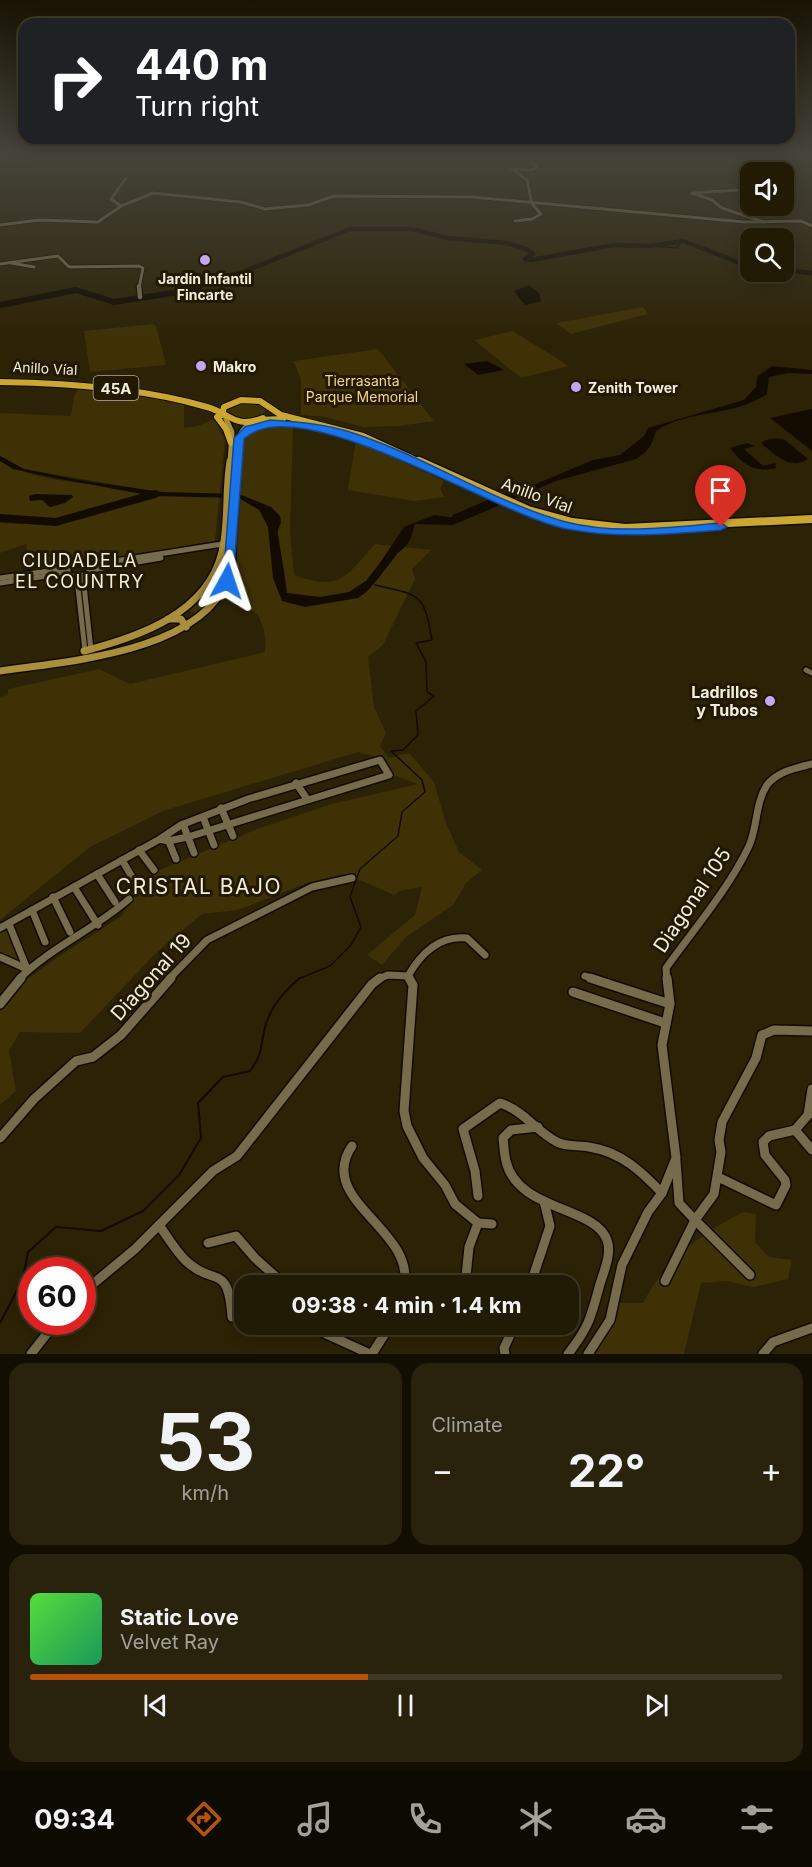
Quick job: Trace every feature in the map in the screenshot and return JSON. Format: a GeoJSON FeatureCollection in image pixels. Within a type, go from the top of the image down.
{"type":"FeatureCollection","features":[{"type":"Feature","properties":{"kind":"highway","name":"Anillo Víal"},"geometry":{"type":"LineString","coordinates":[[0,381],[72,385],[208,407],[239,423],[280,419],[316,427],[364,440],[495,497]]}},
{"type":"Feature","properties":{"kind":"highway","name":"Anillo Víal"},"geometry":{"type":"LineString","coordinates":[[0,381],[73,382],[208,404],[254,400],[283,416],[363,436],[515,506],[567,526],[610,532],[812,521]]}},
{"type":"Feature","properties":{"kind":"highway"},"geometry":{"type":"LineString","coordinates":[[173,401],[216,417],[226,429],[231,443]]}},
{"type":"Feature","properties":{"kind":"highway"},"geometry":{"type":"LineString","coordinates":[[224,417],[223,409],[232,403]]}},
{"type":"Feature","properties":{"kind":"highway"},"geometry":{"type":"LineString","coordinates":[[256,421],[268,415],[269,408]]}},
{"type":"Feature","properties":{"kind":"highway"},"geometry":{"type":"LineString","coordinates":[[239,438],[248,429],[270,423],[316,427]]}},
{"type":"Feature","properties":{"kind":"main road"},"geometry":{"type":"LineString","coordinates":[[0,669],[128,639],[167,620],[188,606],[212,578],[222,546],[229,491],[232,427],[224,417]]}},
{"type":"Feature","properties":{"kind":"main road"},"geometry":{"type":"LineString","coordinates":[[229,491],[241,429],[256,421]]}},
{"type":"Feature","properties":{"kind":"main road"},"geometry":{"type":"LineString","coordinates":[[0,669],[132,647],[162,639],[186,627],[206,612],[222,592],[229,576],[228,501]]}},
{"type":"Feature","properties":{"kind":"main road"},"geometry":{"type":"LineString","coordinates":[[188,606],[186,611],[192,615],[206,612]]}},
{"type":"Feature","properties":{"kind":"main road"},"geometry":{"type":"LineString","coordinates":[[167,620],[181,619],[186,627]]}},
{"type":"Feature","properties":{"kind":"street"},"geometry":{"type":"LineString","coordinates":[[0,225],[39,220],[95,222],[106,215]]}},
{"type":"Feature","properties":{"kind":"street"},"geometry":{"type":"LineString","coordinates":[[514,221],[541,215]]}},
{"type":"Feature","properties":{"kind":"street"},"geometry":{"type":"LineString","coordinates":[[676,215],[764,222],[801,221],[812,226]]}},
{"type":"Feature","properties":{"kind":"street"},"geometry":{"type":"LineString","coordinates":[[750,216],[764,222]]}},
{"type":"Feature","properties":{"kind":"street"},"geometry":{"type":"LineString","coordinates":[[0,264],[58,256],[69,267],[140,266],[144,268],[139,281],[140,297]]}},
{"type":"Feature","properties":{"kind":"street"},"geometry":{"type":"LineString","coordinates":[[9,262],[34,267]]}},
{"type":"Feature","properties":{"kind":"street"},"geometry":{"type":"LineString","coordinates":[[0,584],[67,570],[77,563],[90,567],[222,546]]}},
{"type":"Feature","properties":{"kind":"street"},"geometry":{"type":"LineString","coordinates":[[88,650],[83,576],[90,567]]}},
{"type":"Feature","properties":{"kind":"street"},"geometry":{"type":"LineString","coordinates":[[67,570],[74,577],[78,588],[88,650]]}},
{"type":"Feature","properties":{"kind":"street"},"geometry":{"type":"LineString","coordinates":[[0,578],[67,570]]}},
{"type":"Feature","properties":{"kind":"street"},"geometry":{"type":"LineString","coordinates":[[74,577],[83,576]]}},
{"type":"Feature","properties":{"kind":"street"},"geometry":{"type":"LineString","coordinates":[[0,928],[53,897],[165,838],[183,825],[221,808],[296,783],[380,760],[389,775],[227,823],[188,837],[165,838]]}},
{"type":"Feature","properties":{"kind":"street","name":"Diagonal 105"},"geometry":{"type":"LineString","coordinates":[[588,1354],[610,1320],[622,1265],[648,1212],[662,1193],[676,1158],[662,1045],[670,1004],[666,968],[719,894],[749,846],[757,823],[759,801],[768,784],[782,772],[812,764]]}},
{"type":"Feature","properties":{"kind":"street"},"geometry":{"type":"LineString","coordinates":[[296,783],[307,799]]}},
{"type":"Feature","properties":{"kind":"street"},"geometry":{"type":"LineString","coordinates":[[221,808],[233,836]]}},
{"type":"Feature","properties":{"kind":"street"},"geometry":{"type":"LineString","coordinates":[[203,817],[214,845]]}},
{"type":"Feature","properties":{"kind":"street"},"geometry":{"type":"LineString","coordinates":[[183,825],[194,853]]}},
{"type":"Feature","properties":{"kind":"street"},"geometry":{"type":"LineString","coordinates":[[165,838],[176,859]]}},
{"type":"Feature","properties":{"kind":"street"},"geometry":{"type":"LineString","coordinates":[[140,850],[154,870]]}},
{"type":"Feature","properties":{"kind":"street"},"geometry":{"type":"LineString","coordinates":[[122,860],[132,877]]}},
{"type":"Feature","properties":{"kind":"street"},"geometry":{"type":"LineString","coordinates":[[97,874],[115,902]]}},
{"type":"Feature","properties":{"kind":"street","name":"Diagonal 19"},"geometry":{"type":"LineString","coordinates":[[0,1138],[34,1099],[76,1061],[93,1057],[121,1035],[184,961],[207,940],[312,887],[352,878]]}},
{"type":"Feature","properties":{"kind":"street"},"geometry":{"type":"LineString","coordinates":[[74,887],[98,925]]}},
{"type":"Feature","properties":{"kind":"street"},"geometry":{"type":"LineString","coordinates":[[53,897],[70,932]]}},
{"type":"Feature","properties":{"kind":"street"},"geometry":{"type":"LineString","coordinates":[[0,1004],[27,969],[98,925],[129,899]]}},
{"type":"Feature","properties":{"kind":"street"},"geometry":{"type":"LineString","coordinates":[[32,910],[45,942]]}},
{"type":"Feature","properties":{"kind":"street"},"geometry":{"type":"LineString","coordinates":[[9,924],[27,969]]}},
{"type":"Feature","properties":{"kind":"street"},"geometry":{"type":"LineString","coordinates":[[408,976],[419,958],[450,937],[467,938],[485,955]]}},
{"type":"Feature","properties":{"kind":"street"},"geometry":{"type":"LineString","coordinates":[[0,957],[27,969]]}},
{"type":"Feature","properties":{"kind":"street"},"geometry":{"type":"LineString","coordinates":[[96,1281],[159,1225],[213,1171],[237,1156],[299,1074],[375,980],[385,975],[408,976]]}},
{"type":"Feature","properties":{"kind":"street"},"geometry":{"type":"LineString","coordinates":[[408,976],[413,986],[414,1001],[404,1093],[404,1111],[408,1126],[423,1158],[445,1185],[455,1204],[478,1223],[492,1224]]}},
{"type":"Feature","properties":{"kind":"street"},"geometry":{"type":"LineString","coordinates":[[585,976],[670,1004]]}},
{"type":"Feature","properties":{"kind":"street"},"geometry":{"type":"LineString","coordinates":[[573,992],[665,1023]]}},
{"type":"Feature","properties":{"kind":"street"},"geometry":{"type":"LineString","coordinates":[[665,1281],[695,1220],[714,1194],[718,1177],[722,1122],[756,1058],[762,1035],[774,1029],[797,1033],[812,1031]]}},
{"type":"Feature","properties":{"kind":"street"},"geometry":{"type":"LineString","coordinates":[[718,1177],[776,1205],[786,1185],[785,1180],[765,1155],[763,1142],[769,1136],[795,1130],[808,1114],[812,1089]]}},
{"type":"Feature","properties":{"kind":"street"},"geometry":{"type":"LineString","coordinates":[[478,1196],[475,1171],[463,1134],[464,1127],[500,1103],[528,1115],[538,1127],[561,1144],[612,1151],[625,1157],[662,1193]]}},
{"type":"Feature","properties":{"kind":"street"},"geometry":{"type":"LineString","coordinates":[[538,1127],[511,1130],[502,1141],[508,1167],[518,1185],[544,1201],[601,1229],[608,1239],[609,1253],[586,1331],[568,1354]]}},
{"type":"Feature","properties":{"kind":"street"},"geometry":{"type":"LineString","coordinates":[[795,1130],[812,1150]]}},
{"type":"Feature","properties":{"kind":"street"},"geometry":{"type":"LineString","coordinates":[[351,1146],[343,1158],[342,1178],[404,1261],[404,1275]]}},
{"type":"Feature","properties":{"kind":"street"},"geometry":{"type":"LineString","coordinates":[[676,1158],[679,1203],[750,1275]]}},
{"type":"Feature","properties":{"kind":"street"},"geometry":{"type":"LineString","coordinates":[[534,1275],[550,1226],[544,1201]]}},
{"type":"Feature","properties":{"kind":"street"},"geometry":{"type":"LineString","coordinates":[[466,1275],[469,1247],[478,1223]]}},
{"type":"Feature","properties":{"kind":"street"},"geometry":{"type":"LineString","coordinates":[[159,1225],[186,1261],[223,1281],[230,1290],[232,1317]]}},
{"type":"Feature","properties":{"kind":"street"},"geometry":{"type":"LineString","coordinates":[[208,1244],[236,1236],[274,1275]]}},
{"type":"Feature","properties":{"kind":"street"},"geometry":{"type":"LineString","coordinates":[[763,1354],[772,1342],[812,1328]]}},
{"type":"Feature","properties":{"kind":"street"},"geometry":{"type":"LineString","coordinates":[[31,1354],[46,1335]]}},
{"type":"Feature","properties":{"kind":"street"},"geometry":{"type":"LineString","coordinates":[[328,1335],[371,1354],[384,1335]]}},
{"type":"Feature","properties":{"kind":"street"},"geometry":{"type":"LineString","coordinates":[[505,1354],[504,1348],[510,1335]]}},
{"type":"Feature","properties":{"kind":"green space"},"geometry":{"type":"Polygon","coordinates":[[[643,307],[648,314],[571,334],[556,323],[643,307]]]}},
{"type":"Feature","properties":{"kind":"green space"},"geometry":{"type":"Polygon","coordinates":[[[153,324],[156,326],[166,365],[90,372],[84,331],[153,324]]]}},
{"type":"Feature","properties":{"kind":"green space"},"geometry":{"type":"Polygon","coordinates":[[[513,331],[569,366],[521,378],[474,340],[513,331]]]}},
{"type":"Feature","properties":{"kind":"green space","name":"Tierrasanta Parque Memorial"},"geometry":{"type":"Polygon","coordinates":[[[378,349],[434,421],[399,426],[363,427],[326,417],[301,415],[301,379],[293,361],[378,349]]]}},
{"type":"Feature","properties":{"kind":"green space"},"geometry":{"type":"Polygon","coordinates":[[[80,385],[184,402],[184,428],[198,426],[214,419],[225,441],[215,541],[92,563],[88,560],[30,572],[26,544],[0,553],[0,523],[52,525],[116,505],[57,520],[0,516],[0,461],[17,469],[55,479],[132,490],[151,495],[163,493],[24,469],[0,456],[0,413],[71,416],[74,396],[80,385]]]}},
{"type":"Feature","properties":{"kind":"green space"},"geometry":{"type":"Polygon","coordinates":[[[238,403],[260,404],[264,407],[265,412],[251,420],[235,418],[226,413],[228,408],[238,403]]]}},
{"type":"Feature","properties":{"kind":"green space"},"geometry":{"type":"Polygon","coordinates":[[[270,425],[293,426],[290,533],[294,575],[322,582],[340,578],[348,573],[375,544],[431,550],[412,569],[415,579],[383,645],[368,657],[374,707],[386,733],[380,746],[389,758],[409,753],[434,782],[446,823],[459,852],[482,870],[466,883],[453,905],[407,936],[382,965],[367,955],[415,915],[422,887],[402,890],[394,895],[346,874],[307,883],[238,910],[202,914],[157,952],[80,1033],[20,1032],[9,1050],[16,1091],[0,1105],[0,999],[61,955],[122,916],[141,878],[257,829],[332,804],[418,784],[391,774],[383,759],[358,752],[163,811],[90,847],[0,920],[0,697],[8,695],[8,689],[99,669],[130,684],[265,652],[264,632],[258,617],[247,606],[228,599],[236,571],[244,439],[254,429],[270,425]]]}},
{"type":"Feature","properties":{"kind":"green space"},"geometry":{"type":"Polygon","coordinates":[[[356,440],[444,481],[440,488],[444,497],[415,501],[348,490],[356,440]]]}},
{"type":"Feature","properties":{"kind":"green space"},"geometry":{"type":"Polygon","coordinates":[[[226,543],[223,575],[215,598],[209,606],[200,611],[190,612],[189,609],[211,585],[226,543]]]}},
{"type":"Feature","properties":{"kind":"green space"},"geometry":{"type":"Polygon","coordinates":[[[8,927],[20,961],[0,956],[0,931],[8,927]]]}},
{"type":"Feature","properties":{"kind":"green space"},"geometry":{"type":"Polygon","coordinates":[[[743,1212],[756,1214],[755,1242],[769,1257],[792,1260],[788,1279],[753,1287],[727,1281],[701,1283],[684,1354],[593,1354],[592,1351],[617,1303],[643,1303],[662,1274],[685,1250],[712,1229],[743,1212]]]}},
{"type":"Feature","properties":{"kind":"shaded area"},"geometry":{"type":"Polygon","coordinates":[[[529,285],[539,293],[541,301],[525,305],[514,291],[529,285]]]}},
{"type":"Feature","properties":{"kind":"shaded area"},"geometry":{"type":"Polygon","coordinates":[[[487,361],[504,370],[478,375],[464,364],[487,361]]]}},
{"type":"Feature","properties":{"kind":"shaded area"},"geometry":{"type":"Polygon","coordinates":[[[772,366],[812,370],[812,374],[788,373],[769,377],[767,394],[754,401],[669,424],[656,431],[649,447],[636,459],[556,481],[453,525],[415,524],[408,543],[384,565],[364,594],[358,598],[305,607],[282,601],[273,578],[268,527],[259,510],[239,498],[153,496],[13,469],[0,461],[0,456],[24,469],[79,480],[162,492],[239,494],[271,507],[280,516],[281,522],[272,547],[284,571],[287,593],[320,597],[349,592],[369,579],[404,527],[434,515],[455,518],[593,460],[620,455],[644,436],[648,428],[744,400],[756,387],[757,377],[772,366]]]}},
{"type":"Feature","properties":{"kind":"shaded area"},"geometry":{"type":"Polygon","coordinates":[[[812,409],[812,451],[770,418],[812,409]]]}},
{"type":"Feature","properties":{"kind":"shaded area"},"geometry":{"type":"Polygon","coordinates":[[[776,438],[785,440],[808,459],[795,463],[789,462],[778,457],[762,444],[763,441],[776,438]]]}},
{"type":"Feature","properties":{"kind":"shaded area"},"geometry":{"type":"Polygon","coordinates":[[[747,443],[755,446],[744,449],[763,466],[775,463],[776,468],[762,469],[750,466],[730,448],[747,443]]]}},
{"type":"Feature","properties":{"kind":"shaded area"},"geometry":{"type":"Polygon","coordinates":[[[35,494],[72,495],[73,497],[65,503],[50,507],[42,500],[30,501],[29,496],[35,494]]]}},
{"type":"Feature","properties":{"kind":"waterway"},"geometry":{"type":"LineString","coordinates":[[199,288],[204,282],[243,272],[350,229],[412,229],[447,238],[506,243],[527,249],[533,254],[525,259],[531,260],[614,245],[649,246],[684,241],[740,263]]}},
{"type":"Feature","properties":{"kind":"waterway"},"geometry":{"type":"LineString","coordinates":[[634,245],[678,248],[679,242]]}},
{"type":"Feature","properties":{"kind":"waterway"},"geometry":{"type":"LineString","coordinates":[[794,271],[812,273]]}},
{"type":"Feature","properties":{"kind":"waterway"},"geometry":{"type":"LineString","coordinates":[[0,305],[76,290],[114,302],[198,289],[200,286]]}},
{"type":"Feature","properties":{"kind":"waterway"},"geometry":{"type":"LineString","coordinates":[[0,518],[56,522],[155,494]]}},
{"type":"Feature","properties":{"kind":"waterway"},"geometry":{"type":"LineString","coordinates":[[456,518],[505,497]]}},
{"type":"Feature","properties":{"kind":"waterway"},"geometry":{"type":"LineString","coordinates":[[273,529],[280,572]]}},
{"type":"Feature","properties":{"kind":"waterway"},"geometry":{"type":"LineString","coordinates":[[371,581],[393,553]]}},
{"type":"Feature","properties":{"kind":"waterway"},"geometry":{"type":"LineString","coordinates":[[375,585],[402,591],[417,599],[426,613],[432,640],[416,643],[426,662],[427,692],[434,696],[416,711],[418,735],[403,750],[392,751]]}},
{"type":"Feature","properties":{"kind":"waterway"},"geometry":{"type":"LineString","coordinates":[[300,978],[330,966],[351,945],[361,927],[350,897],[360,869],[398,836],[402,812],[425,792],[422,780],[391,751]]}},
{"type":"Feature","properties":{"kind":"waterway"},"geometry":{"type":"LineString","coordinates":[[0,1323],[23,1279],[28,1252],[56,1227],[101,1231],[143,1211],[179,1175],[201,1138],[198,1103],[223,1077],[250,1071],[259,1056],[266,1024],[273,1008],[282,995],[300,978]]}},
{"type":"Feature","properties":{"kind":"place","name":"Jardín Infantil Fincarte"},"geometry":{"type":"Point","coordinates":[205,260]}},
{"type":"Feature","properties":{"kind":"place","name":"Makro"},"geometry":{"type":"Point","coordinates":[201,366]}},
{"type":"Feature","properties":{"kind":"place","name":"Zenith Tower"},"geometry":{"type":"Point","coordinates":[576,387]}},
{"type":"Feature","properties":{"kind":"place","name":"Ladrillos y Tubos"},"geometry":{"type":"Point","coordinates":[770,701]}},
{"type":"Feature","properties":{"kind":"district","name":"CIUDADELA EL COUNTRY"},"geometry":{"type":"Point","coordinates":[80,570]}},
{"type":"Feature","properties":{"kind":"district","name":"CRISTAL BAJO"},"geometry":{"type":"Point","coordinates":[199,886]}},
{"type":"Feature","properties":{"kind":"route"},"geometry":{"type":"LineString","coordinates":[[227,581],[239,438],[248,429],[270,423],[285,422],[326,428],[364,440],[524,512],[567,526],[599,531],[631,532],[721,527]]}}]}
